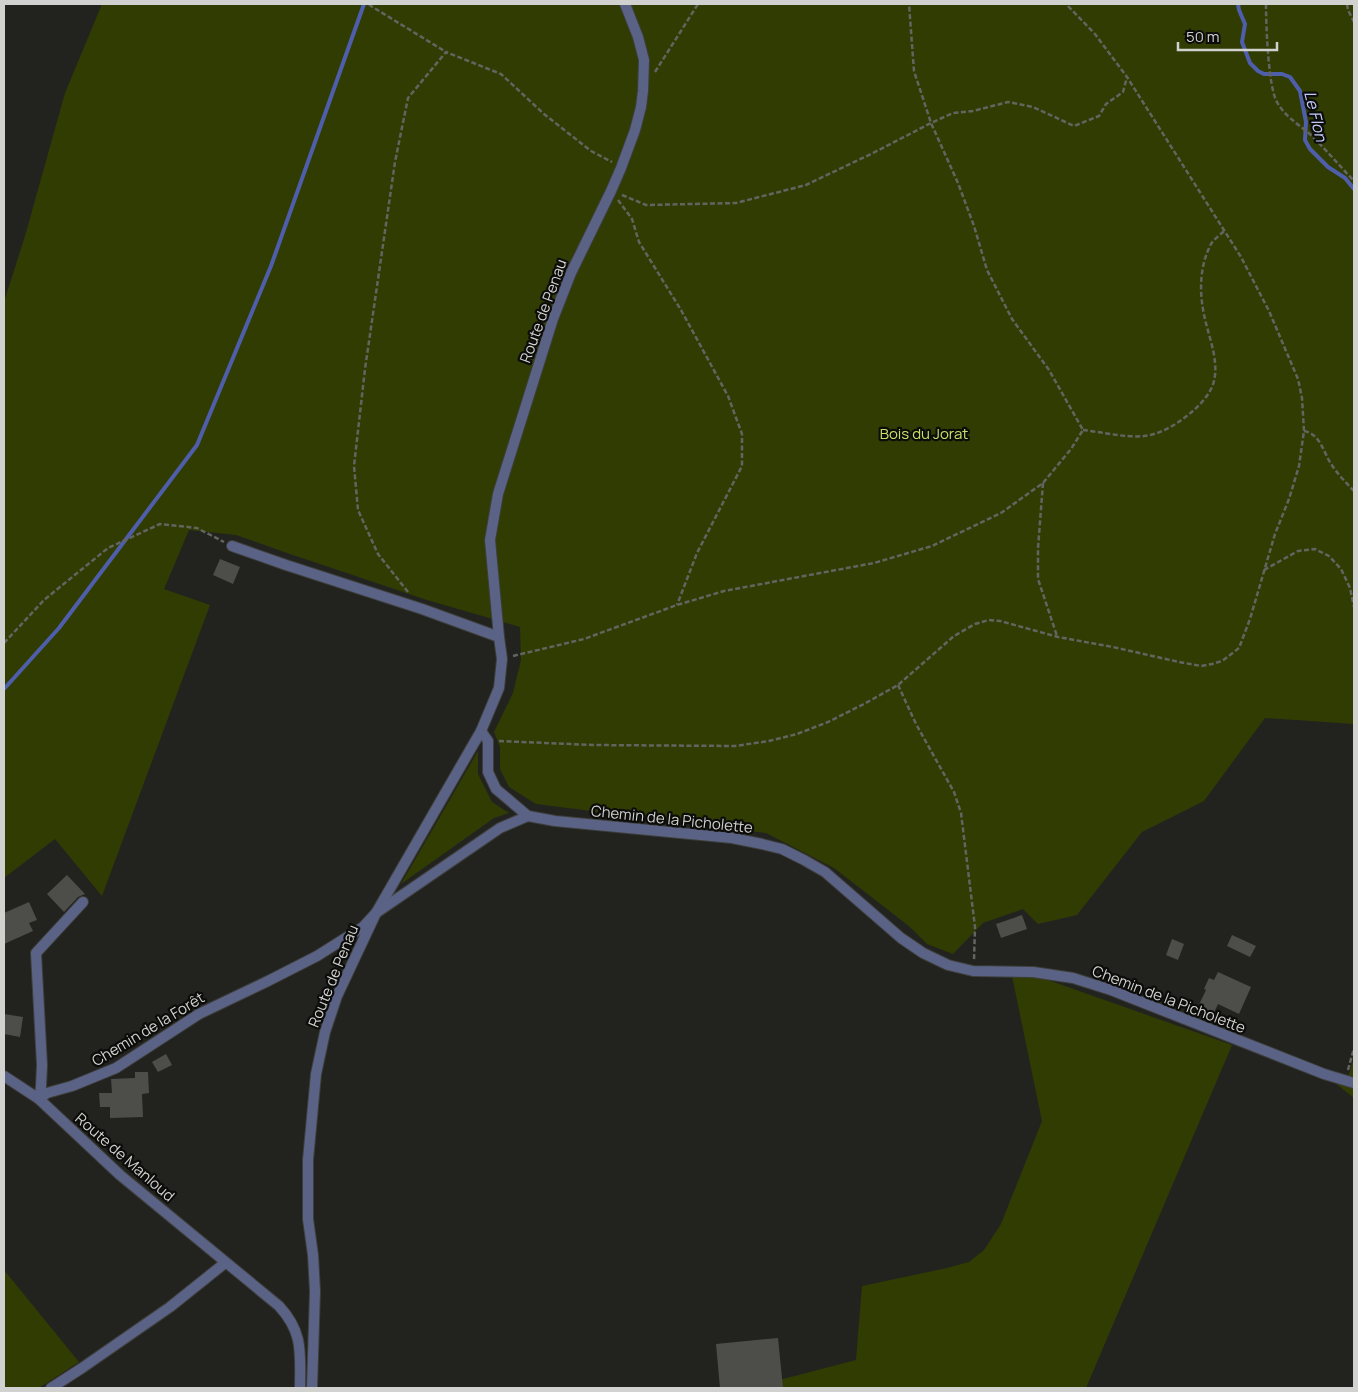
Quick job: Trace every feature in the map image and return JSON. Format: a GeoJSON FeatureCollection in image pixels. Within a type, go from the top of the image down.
{"type":"FeatureCollection","features":[{"type":"Feature","properties":{"kind":"street","name":"Route de Penau"},"geometry":{"type":"LineString","coordinates":[[312,1388],[315,1292],[308,1218],[308,1169],[316,1074],[325,1032],[337,996],[376,913],[481,731],[499,688],[502,659],[490,540],[498,494],[553,319],[571,273],[621,168],[641,108],[644,60],[638,37],[625,4]]}},
{"type":"Feature","properties":{"kind":"street"},"geometry":{"type":"LineString","coordinates":[[232,546],[422,608],[499,637]]}},
{"type":"Feature","properties":{"kind":"street"},"geometry":{"type":"LineString","coordinates":[[376,913],[500,828],[528,816],[500,793],[493,784],[488,772],[488,741],[481,731]]}},
{"type":"Feature","properties":{"kind":"street","name":"Chemin de la Picholette"},"geometry":{"type":"LineString","coordinates":[[528,816],[555,822],[732,838],[782,849],[825,872],[901,938],[923,953],[948,965],[973,971],[1033,972],[1073,978],[1111,990],[1232,1039],[1349,1082]]}},
{"type":"Feature","properties":{"kind":"street"},"geometry":{"type":"LineString","coordinates":[[39,1099],[42,1065],[36,953],[83,902]]}},
{"type":"Feature","properties":{"kind":"street","name":"Chemin de la Forêt"},"geometry":{"type":"LineString","coordinates":[[39,1099],[47,1093],[80,1083],[116,1068],[199,1014],[317,956],[363,927],[376,913]]}},
{"type":"Feature","properties":{"kind":"street","name":"Route de Manloud"},"geometry":{"type":"LineString","coordinates":[[4,1076],[39,1099],[120,1175],[279,1306],[293,1324],[300,1346],[300,1388]]}},
{"type":"Feature","properties":{"kind":"street"},"geometry":{"type":"LineString","coordinates":[[52,1388],[170,1307],[225,1263]]}},
{"type":"Feature","properties":{"kind":"path"},"geometry":{"type":"LineString","coordinates":[[643,91],[698,4]]}},
{"type":"Feature","properties":{"kind":"path"},"geometry":{"type":"LineString","coordinates":[[909,4],[914,71],[931,123],[958,183],[974,226],[987,270],[1012,319],[1049,370],[1083,430]]}},
{"type":"Feature","properties":{"kind":"path"},"geometry":{"type":"LineString","coordinates":[[488,741],[593,745],[735,746],[797,734],[828,722],[898,684],[954,636],[975,624],[989,620],[1000,621],[1058,637],[1200,666],[1222,661],[1239,648],[1275,534],[1289,499],[1299,466],[1304,430],[1302,398],[1298,379],[1269,311],[1241,257],[1127,78],[1096,34],[1066,4]]}},
{"type":"Feature","properties":{"kind":"path"},"geometry":{"type":"LineString","coordinates":[[1266,4],[1269,63],[1276,101],[1289,118],[1311,135],[1354,181]]}},
{"type":"Feature","properties":{"kind":"path"},"geometry":{"type":"LineString","coordinates":[[1347,4],[1354,22]]}},
{"type":"Feature","properties":{"kind":"path"},"geometry":{"type":"LineString","coordinates":[[370,5],[446,52],[501,74],[544,114],[591,151],[621,168]]}},
{"type":"Feature","properties":{"kind":"path"},"geometry":{"type":"LineString","coordinates":[[422,608],[378,554],[358,510],[354,466],[365,369],[395,162],[408,98],[446,52]]}},
{"type":"Feature","properties":{"kind":"path"},"geometry":{"type":"LineString","coordinates":[[611,191],[646,205],[736,203],[806,185],[953,113],[973,111],[1008,102],[1033,108],[1074,126],[1099,116],[1106,104],[1123,92],[1127,78]]}},
{"type":"Feature","properties":{"kind":"path"},"geometry":{"type":"LineString","coordinates":[[611,191],[632,219],[639,242],[681,310],[728,396],[742,434],[742,466],[697,553],[677,605]]}},
{"type":"Feature","properties":{"kind":"path"},"geometry":{"type":"LineString","coordinates":[[1083,430],[1144,436],[1163,431],[1183,420],[1206,397],[1211,389],[1215,375],[1213,348],[1205,317],[1200,285],[1205,259],[1212,242],[1224,231]]}},
{"type":"Feature","properties":{"kind":"path"},"geometry":{"type":"LineString","coordinates":[[502,659],[584,639],[677,605],[724,591],[874,563],[932,546],[1001,513],[1043,483],[1071,449],[1083,430]]}},
{"type":"Feature","properties":{"kind":"path"},"geometry":{"type":"LineString","coordinates":[[1304,430],[1310,432],[1319,441],[1331,464],[1354,491]]}},
{"type":"Feature","properties":{"kind":"path"},"geometry":{"type":"LineString","coordinates":[[1043,483],[1038,548],[1038,579],[1058,637]]}},
{"type":"Feature","properties":{"kind":"path"},"geometry":{"type":"LineString","coordinates":[[4,643],[44,600],[108,548],[160,524],[197,528],[232,546]]}},
{"type":"Feature","properties":{"kind":"path"},"geometry":{"type":"LineString","coordinates":[[1264,570],[1298,551],[1314,549],[1329,556],[1341,569],[1350,588],[1354,607]]}},
{"type":"Feature","properties":{"kind":"path"},"geometry":{"type":"LineString","coordinates":[[898,684],[916,724],[954,792],[961,813],[975,927],[973,971]]}},
{"type":"Feature","properties":{"kind":"path"},"geometry":{"type":"LineString","coordinates":[[1349,1082],[1354,1048]]}},
{"type":"Feature","properties":{"kind":"green space","name":"Bois du Jorat"},"geometry":{"type":"Polygon","coordinates":[[[102,4],[1354,4],[1354,724],[1265,718],[1204,801],[1142,832],[1077,915],[1038,924],[1023,909],[983,923],[953,954],[927,944],[910,927],[834,868],[766,833],[536,804],[509,787],[500,769],[500,747],[494,732],[513,693],[521,660],[520,627],[427,600],[236,535],[189,530],[164,589],[210,605],[102,896],[55,839],[4,878],[4,302],[25,236],[65,93],[102,4]]]}},
{"type":"Feature","properties":{"kind":"green space"},"geometry":{"type":"Polygon","coordinates":[[[478,751],[478,774],[492,802],[509,813],[494,818],[401,884],[478,751]]]}},
{"type":"Feature","properties":{"kind":"green space"},"geometry":{"type":"Polygon","coordinates":[[[1031,974],[1232,1045],[1086,1388],[749,1388],[856,1360],[862,1286],[969,1262],[984,1250],[1001,1224],[1042,1121],[1012,976],[1031,974]]]}},
{"type":"Feature","properties":{"kind":"green space"},"geometry":{"type":"Polygon","coordinates":[[[1354,1058],[1354,1098],[1330,1079],[1346,1084],[1354,1058]]]}},
{"type":"Feature","properties":{"kind":"green space"},"geometry":{"type":"Polygon","coordinates":[[[4,1270],[79,1362],[39,1388],[4,1388],[4,1270]]]}},
{"type":"Feature","properties":{"kind":"building"},"geometry":{"type":"Polygon","coordinates":[[[220,559],[240,567],[233,584],[213,575],[220,559]]]}},
{"type":"Feature","properties":{"kind":"building"},"geometry":{"type":"Polygon","coordinates":[[[67,875],[85,894],[78,897],[64,912],[47,894],[67,875]]]}},
{"type":"Feature","properties":{"kind":"building"},"geometry":{"type":"Polygon","coordinates":[[[29,902],[37,920],[29,923],[33,931],[4,944],[4,913],[29,902]]]}},
{"type":"Feature","properties":{"kind":"building"},"geometry":{"type":"Polygon","coordinates":[[[1022,915],[1027,929],[1001,938],[996,924],[1022,915]]]}},
{"type":"Feature","properties":{"kind":"building"},"geometry":{"type":"Polygon","coordinates":[[[1232,935],[1256,946],[1250,957],[1227,946],[1232,935]]]}},
{"type":"Feature","properties":{"kind":"building"},"geometry":{"type":"Polygon","coordinates":[[[1172,939],[1184,944],[1178,960],[1166,955],[1172,939]]]}},
{"type":"Feature","properties":{"kind":"building"},"geometry":{"type":"Polygon","coordinates":[[[1218,972],[1251,987],[1239,1014],[1218,1004],[1210,1021],[1194,1015],[1206,990],[1204,989],[1209,978],[1214,980],[1218,972]]]}},
{"type":"Feature","properties":{"kind":"building"},"geometry":{"type":"Polygon","coordinates":[[[4,1014],[23,1017],[20,1037],[4,1034],[4,1014]]]}},
{"type":"Feature","properties":{"kind":"building"},"geometry":{"type":"Polygon","coordinates":[[[166,1054],[172,1065],[158,1072],[152,1062],[166,1054]]]}},
{"type":"Feature","properties":{"kind":"building"},"geometry":{"type":"Polygon","coordinates":[[[135,1072],[148,1072],[149,1093],[142,1094],[143,1117],[110,1118],[110,1107],[100,1107],[99,1093],[112,1093],[111,1079],[135,1078],[135,1072]]]}},
{"type":"Feature","properties":{"kind":"building"},"geometry":{"type":"Polygon","coordinates":[[[778,1338],[783,1388],[720,1388],[716,1344],[778,1338]]]}},
{"type":"Feature","properties":{"kind":"waterway"},"geometry":{"type":"LineString","coordinates":[[4,689],[59,628],[197,445],[271,266],[364,4]]}},
{"type":"Feature","properties":{"kind":"waterway","name":"Le Flon"},"geometry":{"type":"LineString","coordinates":[[1238,4],[1245,24],[1242,42],[1250,63],[1264,74],[1282,74],[1290,77],[1300,91],[1306,122],[1305,140],[1310,149],[1328,167],[1345,178],[1354,189]]}}]}
